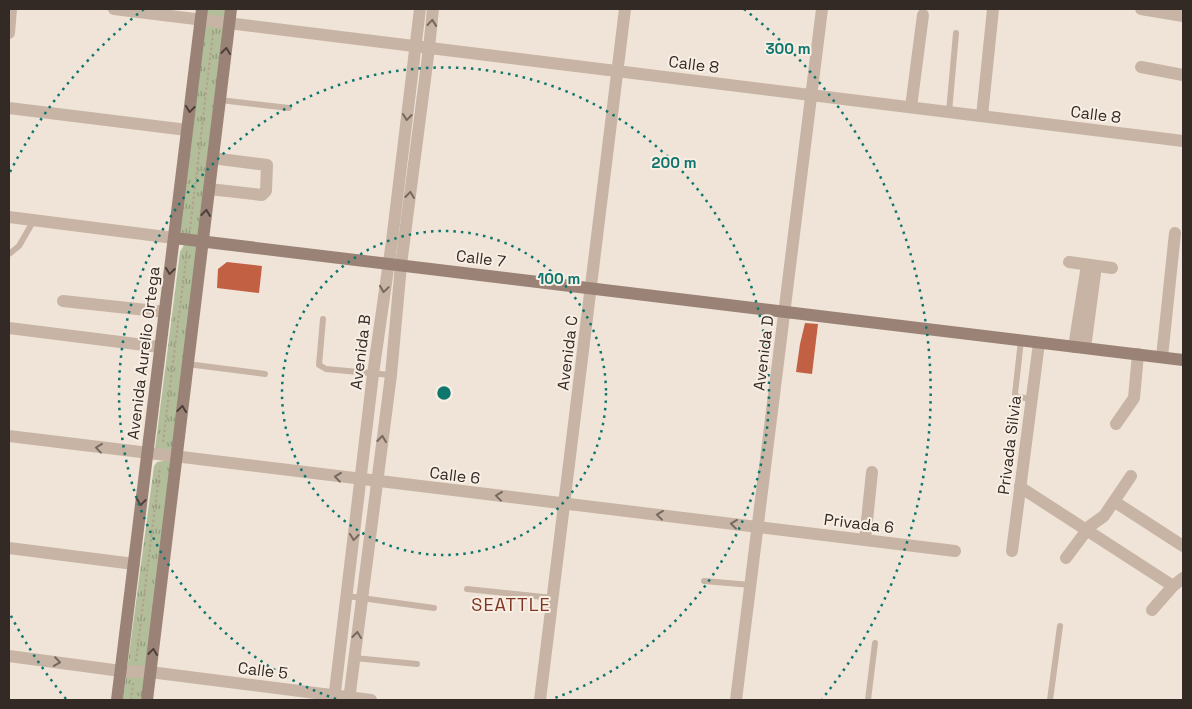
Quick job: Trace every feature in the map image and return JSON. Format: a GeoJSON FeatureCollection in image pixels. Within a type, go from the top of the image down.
{"type":"FeatureCollection","features":[{"type":"Feature","properties":{"kind":"main road"},"geometry":{"type":"LineString","coordinates":[[147,700],[231,9]]}},
{"type":"Feature","properties":{"kind":"main road","name":"Avenida Aurelio Ortega"},"geometry":{"type":"LineString","coordinates":[[117,700],[201,14]]}},
{"type":"Feature","properties":{"kind":"main road","name":"Calle 7"},"geometry":{"type":"LineString","coordinates":[[174,238],[1183,360]]}},
{"type":"Feature","properties":{"kind":"street"},"geometry":{"type":"LineString","coordinates":[[9,33],[12,9]]}},
{"type":"Feature","properties":{"kind":"street","name":"Calle 8"},"geometry":{"type":"LineString","coordinates":[[114,9],[201,14],[215,21],[229,23],[1183,141]]}},
{"type":"Feature","properties":{"kind":"street","name":"Avenida B"},"geometry":{"type":"LineString","coordinates":[[349,699],[391,375],[420,9]]}},
{"type":"Feature","properties":{"kind":"street","name":"Avenida B"},"geometry":{"type":"LineString","coordinates":[[334,698],[388,263],[429,48],[433,9]]}},
{"type":"Feature","properties":{"kind":"street","name":"Avenida C"},"geometry":{"type":"LineString","coordinates":[[540,700],[625,9]]}},
{"type":"Feature","properties":{"kind":"street","name":"Avenida D"},"geometry":{"type":"LineString","coordinates":[[736,700],[822,9]]}},
{"type":"Feature","properties":{"kind":"street"},"geometry":{"type":"LineString","coordinates":[[982,116],[993,9]]}},
{"type":"Feature","properties":{"kind":"street"},"geometry":{"type":"LineString","coordinates":[[1141,9],[1179,13]]}},
{"type":"Feature","properties":{"kind":"street"},"geometry":{"type":"LineString","coordinates":[[911,107],[923,15]]}},
{"type":"Feature","properties":{"kind":"street"},"geometry":{"type":"LineString","coordinates":[[1141,67],[1183,74]]}},
{"type":"Feature","properties":{"kind":"street"},"geometry":{"type":"LineString","coordinates":[[9,108],[187,130]]}},
{"type":"Feature","properties":{"kind":"street"},"geometry":{"type":"LineString","coordinates":[[209,189],[262,195],[266,190],[268,165],[212,158]]}},
{"type":"Feature","properties":{"kind":"street"},"geometry":{"type":"LineString","coordinates":[[9,217],[174,238]]}},
{"type":"Feature","properties":{"kind":"street"},"geometry":{"type":"LineString","coordinates":[[1162,357],[1175,233]]}},
{"type":"Feature","properties":{"kind":"street"},"geometry":{"type":"LineString","coordinates":[[1069,262],[1112,268]]}},
{"type":"Feature","properties":{"kind":"street"},"geometry":{"type":"LineString","coordinates":[[1080,347],[1092,265]]}},
{"type":"Feature","properties":{"kind":"street"},"geometry":{"type":"LineString","coordinates":[[62,301],[165,312]]}},
{"type":"Feature","properties":{"kind":"street"},"geometry":{"type":"LineString","coordinates":[[9,328],[160,348]]}},
{"type":"Feature","properties":{"kind":"street","name":"Privada Silvia"},"geometry":{"type":"LineString","coordinates":[[1012,551],[1039,342]]}},
{"type":"Feature","properties":{"kind":"street"},"geometry":{"type":"LineString","coordinates":[[1116,424],[1134,398],[1138,354]]}},
{"type":"Feature","properties":{"kind":"street","name":"Calle 6"},"geometry":{"type":"LineString","coordinates":[[9,436],[759,527]]}},
{"type":"Feature","properties":{"kind":"street"},"geometry":{"type":"LineString","coordinates":[[865,540],[872,472]]}},
{"type":"Feature","properties":{"kind":"street"},"geometry":{"type":"LineString","coordinates":[[1066,558],[1104,516],[1131,476]]}},
{"type":"Feature","properties":{"kind":"street"},"geometry":{"type":"LineString","coordinates":[[1021,482],[1091,531],[1178,582],[1152,610]]}},
{"type":"Feature","properties":{"kind":"street"},"geometry":{"type":"LineString","coordinates":[[1115,502],[1183,546]]}},
{"type":"Feature","properties":{"kind":"street","name":"Privada 6"},"geometry":{"type":"LineString","coordinates":[[759,527],[955,551]]}},
{"type":"Feature","properties":{"kind":"street"},"geometry":{"type":"LineString","coordinates":[[9,548],[134,564]]}},
{"type":"Feature","properties":{"kind":"street","name":"Calle 5"},"geometry":{"type":"LineString","coordinates":[[9,656],[121,671],[150,672],[334,698],[372,700]]}},
{"type":"Feature","properties":{"kind":"lane"},"geometry":{"type":"LineString","coordinates":[[949,112],[956,33]]}},
{"type":"Feature","properties":{"kind":"lane"},"geometry":{"type":"LineString","coordinates":[[220,100],[289,108]]}},
{"type":"Feature","properties":{"kind":"lane"},"geometry":{"type":"LineString","coordinates":[[9,254],[19,246],[34,220]]}},
{"type":"Feature","properties":{"kind":"lane"},"geometry":{"type":"LineString","coordinates":[[323,319],[319,365],[326,369],[391,375]]}},
{"type":"Feature","properties":{"kind":"lane"},"geometry":{"type":"LineString","coordinates":[[1022,340],[1016,394],[1018,397],[1032,399]]}},
{"type":"Feature","properties":{"kind":"lane"},"geometry":{"type":"LineString","coordinates":[[187,364],[265,374]]}},
{"type":"Feature","properties":{"kind":"lane"},"geometry":{"type":"LineString","coordinates":[[704,581],[751,585]]}},
{"type":"Feature","properties":{"kind":"lane"},"geometry":{"type":"LineString","coordinates":[[467,590],[553,598]]}},
{"type":"Feature","properties":{"kind":"lane"},"geometry":{"type":"LineString","coordinates":[[347,596],[434,608]]}},
{"type":"Feature","properties":{"kind":"lane"},"geometry":{"type":"LineString","coordinates":[[1050,700],[1060,626]]}},
{"type":"Feature","properties":{"kind":"lane"},"geometry":{"type":"LineString","coordinates":[[868,700],[875,643]]}},
{"type":"Feature","properties":{"kind":"lane"},"geometry":{"type":"LineString","coordinates":[[354,658],[417,664]]}},
{"type":"Feature","properties":{"kind":"path"},"geometry":{"type":"LineString","coordinates":[[131,700],[215,21]]}},
{"type":"Feature","properties":{"kind":"green space"},"geometry":{"type":"Polygon","coordinates":[[[204,9],[230,9],[202,239],[184,240],[179,229],[204,9]]]}},
{"type":"Feature","properties":{"kind":"green space"},"geometry":{"type":"Polygon","coordinates":[[[184,245],[198,246],[176,451],[155,449],[180,252],[184,245]]]}},
{"type":"Feature","properties":{"kind":"green space"},"geometry":{"type":"Polygon","coordinates":[[[168,460],[174,466],[146,700],[123,700],[154,466],[157,462],[168,460]]]}},
{"type":"Feature","properties":{"kind":"building"},"geometry":{"type":"Polygon","coordinates":[[[227,262],[262,266],[259,293],[217,288],[218,269],[227,262]]]}},
{"type":"Feature","properties":{"kind":"building"},"geometry":{"type":"Polygon","coordinates":[[[805,323],[818,324],[812,374],[796,372],[805,323]]]}},
{"type":"Feature","properties":{"kind":"district","name":"SEATTLE"},"geometry":{"type":"Point","coordinates":[511,605]}}]}
